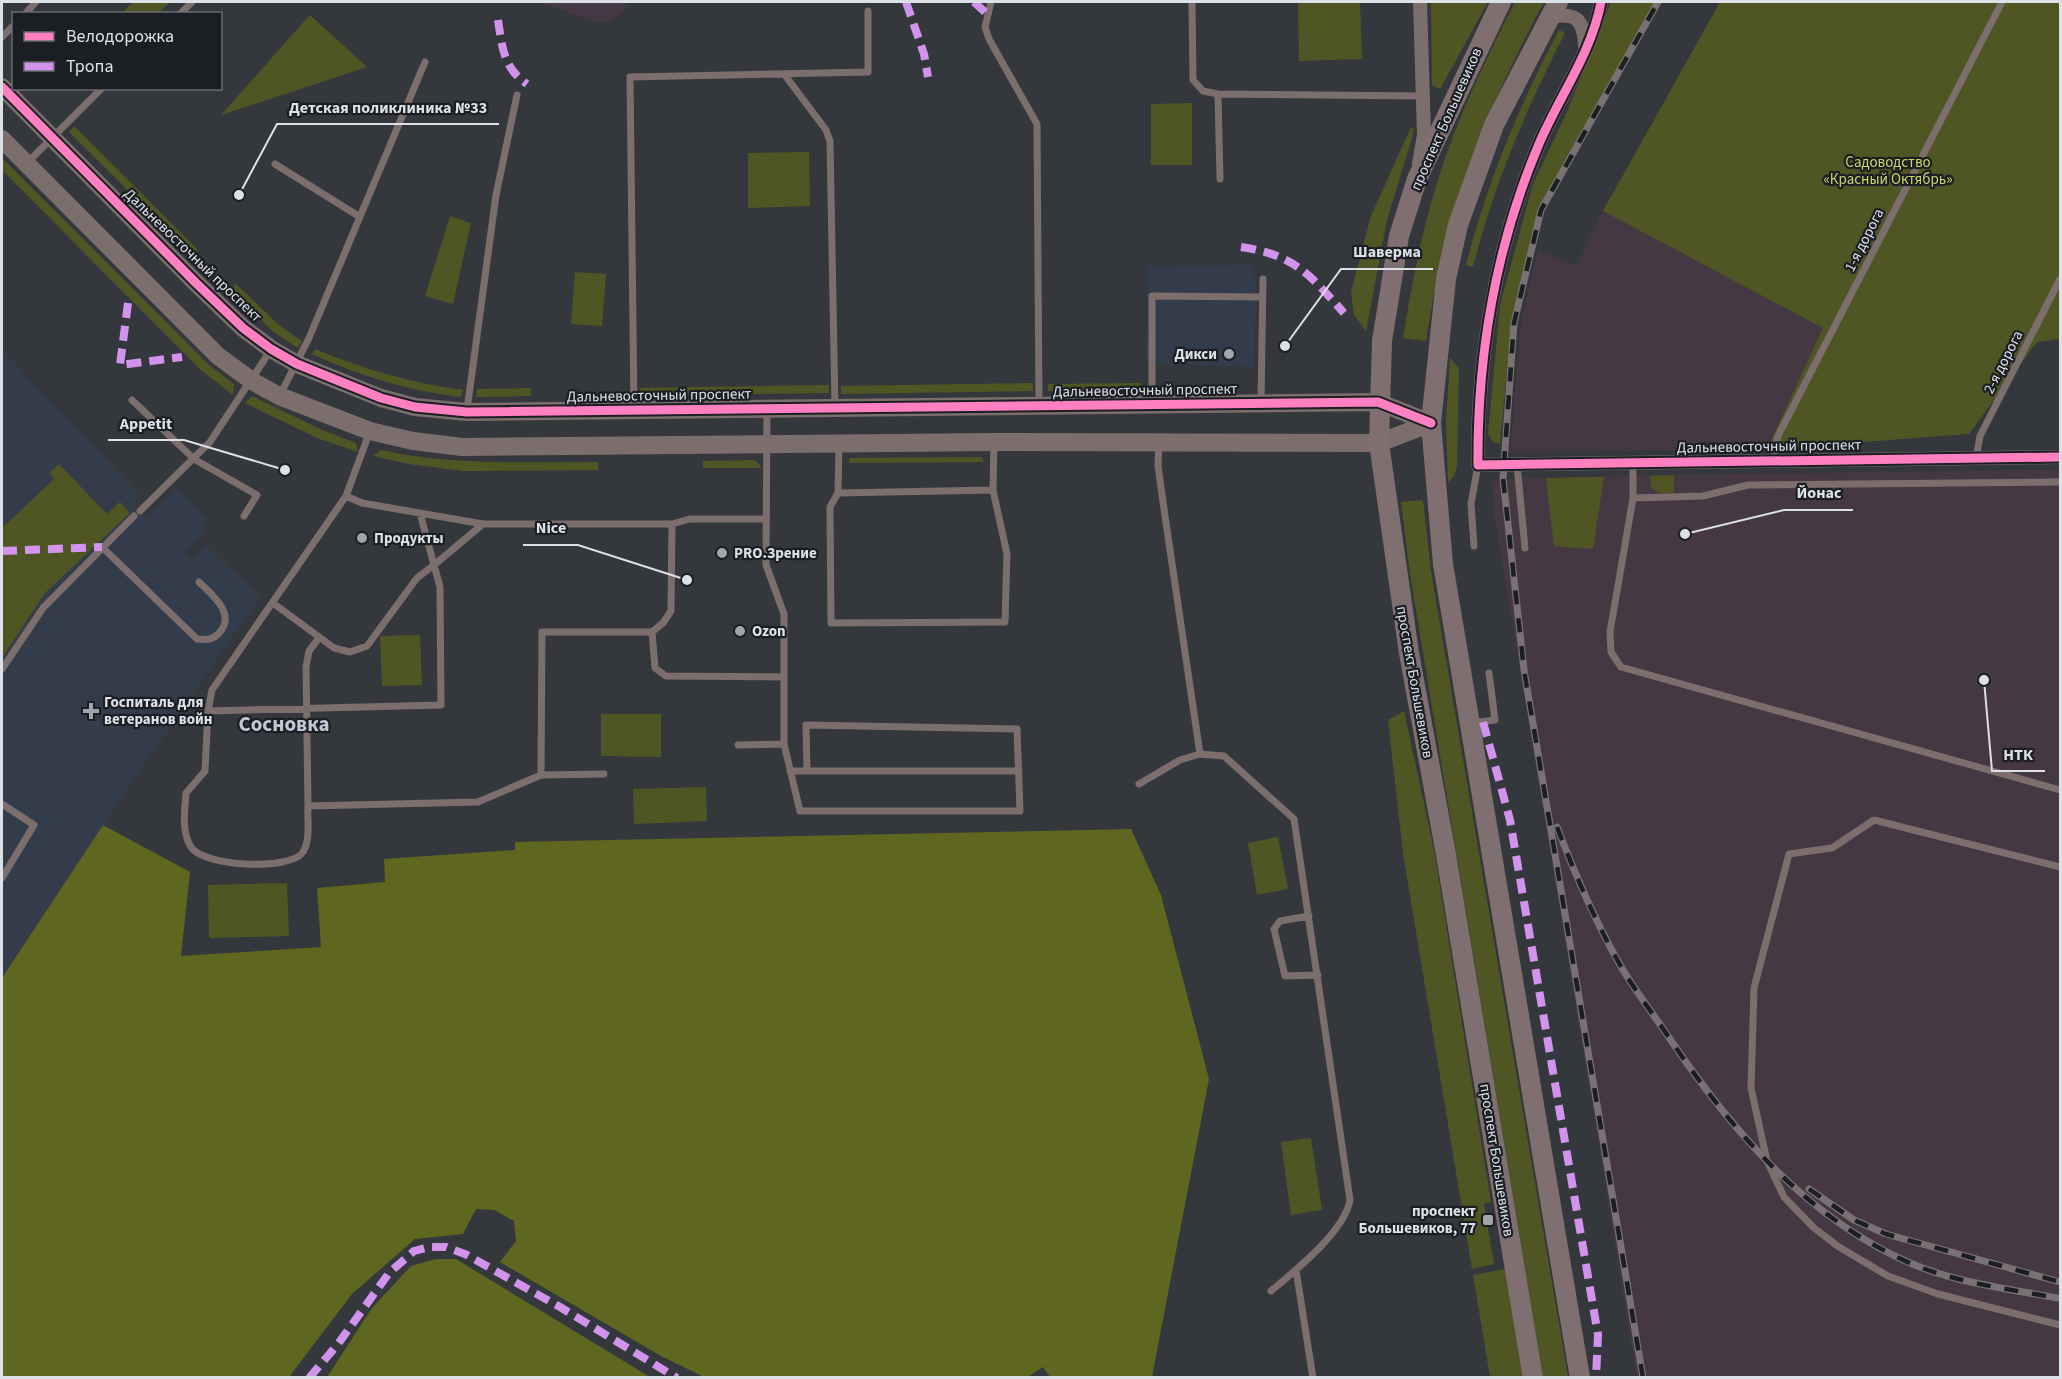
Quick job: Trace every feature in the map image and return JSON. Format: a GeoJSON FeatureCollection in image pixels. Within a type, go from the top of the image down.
{"type":"FeatureCollection","features":[{"type":"Feature","properties":{"kind":"main road","name":"проспект Большевиков"},"geometry":{"type":"LineString","coordinates":[[1501,2],[1417,178],[1399,236],[1382,341],[1378,402],[1379,443],[1409,653],[1445,849],[1533,1377]]}},
{"type":"Feature","properties":{"kind":"main road"},"geometry":{"type":"LineString","coordinates":[[1553,9],[1494,125],[1458,225],[1446,279],[1431,423],[1443,564],[1580,1377]]}},
{"type":"Feature","properties":{"kind":"street"},"geometry":{"type":"LineString","coordinates":[[1417,178],[1424,135],[1420,2]]}},
{"type":"Feature","properties":{"kind":"street"},"geometry":{"type":"LineString","coordinates":[[1478,465],[1478,423],[1484,353],[1507,236],[1539,143],[1585,48],[1601,2]]}},
{"type":"Feature","properties":{"kind":"street"},"geometry":{"type":"LineString","coordinates":[[1553,9],[1580,21],[1585,30],[1585,48]]}},
{"type":"Feature","properties":{"kind":"street","name":"Дальневосточный проспект"},"geometry":{"type":"LineString","coordinates":[[2,87],[243,328],[271,349],[297,364],[381,398],[415,407],[467,412],[1378,402],[1431,423]]}},
{"type":"Feature","properties":{"kind":"street"},"geometry":{"type":"LineString","coordinates":[[2,139],[218,356],[252,381],[279,396],[370,431],[413,441],[462,447],[994,442],[1379,443],[1431,423]]}},
{"type":"Feature","properties":{"kind":"street","name":"Дальневосточный проспект"},"geometry":{"type":"LineString","coordinates":[[1478,465],[2061,457]]}},
{"type":"Feature","properties":{"kind":"lane"},"geometry":{"type":"LineString","coordinates":[[991,2],[986,27],[989,39],[1037,124],[1039,406]]}},
{"type":"Feature","properties":{"kind":"lane"},"geometry":{"type":"LineString","coordinates":[[1192,2],[1193,80],[1203,91],[1218,94],[1422,96]]}},
{"type":"Feature","properties":{"kind":"lane","name":"1-я дорога"},"geometry":{"type":"LineString","coordinates":[[1773,461],[1778,435],[2002,2]]}},
{"type":"Feature","properties":{"kind":"lane"},"geometry":{"type":"LineString","coordinates":[[634,411],[630,77],[868,72],[868,11]]}},
{"type":"Feature","properties":{"kind":"lane"},"geometry":{"type":"LineString","coordinates":[[279,396],[297,364],[425,62]]}},
{"type":"Feature","properties":{"kind":"lane"},"geometry":{"type":"LineString","coordinates":[[784,74],[826,130],[830,141],[835,408]]}},
{"type":"Feature","properties":{"kind":"lane"},"geometry":{"type":"LineString","coordinates":[[26,164],[100,90]]}},
{"type":"Feature","properties":{"kind":"lane"},"geometry":{"type":"LineString","coordinates":[[1218,94],[1220,179]]}},
{"type":"Feature","properties":{"kind":"lane"},"geometry":{"type":"LineString","coordinates":[[467,412],[496,195],[517,95]]}},
{"type":"Feature","properties":{"kind":"lane"},"geometry":{"type":"LineString","coordinates":[[275,164],[360,217]]}},
{"type":"Feature","properties":{"kind":"lane"},"geometry":{"type":"LineString","coordinates":[[1261,403],[1263,279]]}},
{"type":"Feature","properties":{"kind":"lane","name":"2-я дорога"},"geometry":{"type":"LineString","coordinates":[[1976,459],[1980,436],[2061,279]]}},
{"type":"Feature","properties":{"kind":"lane"},"geometry":{"type":"LineString","coordinates":[[1152,405],[1152,296],[1263,297]]}},
{"type":"Feature","properties":{"kind":"lane"},"geometry":{"type":"LineString","coordinates":[[2,669],[44,608],[102,547],[210,442],[271,349]]}},
{"type":"Feature","properties":{"kind":"lane"},"geometry":{"type":"LineString","coordinates":[[132,400],[194,459],[257,495],[244,516]]}},
{"type":"Feature","properties":{"kind":"lane"},"geometry":{"type":"LineString","coordinates":[[767,409],[766,565],[783,614],[784,744],[800,811],[1020,811],[1017,729],[806,725],[807,771]]}},
{"type":"Feature","properties":{"kind":"lane"},"geometry":{"type":"LineString","coordinates":[[319,638],[309,651],[306,667],[308,806],[307,841],[303,853],[289,861],[222,863],[202,858],[191,847],[185,831],[186,793],[205,771],[208,711],[212,690],[346,496],[370,431]]}},
{"type":"Feature","properties":{"kind":"lane"},"geometry":{"type":"LineString","coordinates":[[839,444],[838,493],[830,507],[831,623],[1005,622],[1007,554],[993,490],[994,442]]}},
{"type":"Feature","properties":{"kind":"lane"},"geometry":{"type":"LineString","coordinates":[[1159,443],[1163,506],[1200,754]]}},
{"type":"Feature","properties":{"kind":"lane"},"geometry":{"type":"LineString","coordinates":[[1633,463],[1633,498],[1610,632],[1611,652],[1621,667],[2061,790]]}},
{"type":"Feature","properties":{"kind":"lane"},"geometry":{"type":"LineString","coordinates":[[1474,546],[1471,504],[1478,465]]}},
{"type":"Feature","properties":{"kind":"lane"},"geometry":{"type":"LineString","coordinates":[[1517,465],[1525,548]]}},
{"type":"Feature","properties":{"kind":"lane"},"geometry":{"type":"LineString","coordinates":[[1633,498],[1703,496],[1748,485],[2061,482]]}},
{"type":"Feature","properties":{"kind":"lane"},"geometry":{"type":"LineString","coordinates":[[838,493],[993,490]]}},
{"type":"Feature","properties":{"kind":"lane"},"geometry":{"type":"LineString","coordinates":[[346,496],[362,503],[483,524],[672,524],[690,519],[766,519]]}},
{"type":"Feature","properties":{"kind":"lane"},"geometry":{"type":"LineString","coordinates":[[208,711],[441,705],[440,587],[420,513]]}},
{"type":"Feature","properties":{"kind":"lane"},"geometry":{"type":"LineString","coordinates":[[273,603],[334,648],[350,652],[367,646],[417,578],[483,524]]}},
{"type":"Feature","properties":{"kind":"lane"},"geometry":{"type":"LineString","coordinates":[[541,775],[542,632],[652,632],[663,623],[671,611],[672,524]]}},
{"type":"Feature","properties":{"kind":"lane"},"geometry":{"type":"LineString","coordinates":[[102,547],[197,639],[208,640],[219,634],[226,624],[226,614],[221,605],[199,582]]}},
{"type":"Feature","properties":{"kind":"lane"},"geometry":{"type":"LineString","coordinates":[[652,632],[655,668],[666,676],[784,677]]}},
{"type":"Feature","properties":{"kind":"lane"},"geometry":{"type":"LineString","coordinates":[[1470,724],[1495,720],[1489,673]]}},
{"type":"Feature","properties":{"kind":"lane"},"geometry":{"type":"LineString","coordinates":[[738,745],[784,744]]}},
{"type":"Feature","properties":{"kind":"lane"},"geometry":{"type":"LineString","coordinates":[[1138,783],[1180,760],[1200,754],[1224,756],[1294,819],[1350,1200],[1348,1210],[1340,1223],[1296,1270],[1271,1291]]}},
{"type":"Feature","properties":{"kind":"lane"},"geometry":{"type":"LineString","coordinates":[[790,771],[1019,771]]}},
{"type":"Feature","properties":{"kind":"lane"},"geometry":{"type":"LineString","coordinates":[[308,806],[478,802],[541,775],[604,774]]}},
{"type":"Feature","properties":{"kind":"lane"},"geometry":{"type":"LineString","coordinates":[[2,804],[34,825],[2,878]]}},
{"type":"Feature","properties":{"kind":"lane"},"geometry":{"type":"LineString","coordinates":[[2061,867],[1874,820],[1832,848],[1789,854],[1754,988],[1751,1088],[1767,1161],[1784,1197],[1830,1240],[1888,1276],[1938,1294],[2061,1325]]}},
{"type":"Feature","properties":{"kind":"lane"},"geometry":{"type":"LineString","coordinates":[[1308,916],[1280,921],[1274,929],[1285,976],[1318,975]]}},
{"type":"Feature","properties":{"kind":"lane"},"geometry":{"type":"LineString","coordinates":[[1296,1270],[1313,1377]]}},
{"type":"Feature","properties":{"kind":"shaded area"},"geometry":{"type":"Polygon","coordinates":[[[539,2],[629,2],[620,15],[609,21],[597,22],[539,2]]]}},
{"type":"Feature","properties":{"kind":"shaded area"},"geometry":{"type":"Polygon","coordinates":[[[1603,211],[1823,328],[1767,449],[1510,452],[1521,323],[1538,251],[1577,265],[1603,211]]]}},
{"type":"Feature","properties":{"kind":"shaded area"},"geometry":{"type":"Polygon","coordinates":[[[1251,265],[1256,279],[1254,367],[1146,363],[1147,266],[1251,265]]]}},
{"type":"Feature","properties":{"kind":"shaded area","name":"Госпиталь для ветеранов войн"},"geometry":{"type":"Polygon","coordinates":[[[2,350],[141,496],[133,504],[147,518],[177,489],[206,518],[200,538],[185,553],[192,559],[206,545],[260,597],[103,825],[2,978],[2,350]]]}},
{"type":"Feature","properties":{"kind":"shaded area"},"geometry":{"type":"Polygon","coordinates":[[[2060,470],[2060,1377],[1637,1377],[1495,517],[1492,481],[1649,475],[2060,470]]]}},
{"type":"Feature","properties":{"kind":"green space"},"geometry":{"type":"Polygon","coordinates":[[[133,2],[170,2],[159,12],[123,12],[133,2]]]}},
{"type":"Feature","properties":{"kind":"green space"},"geometry":{"type":"Polygon","coordinates":[[[1298,2],[1360,2],[1362,59],[1299,61],[1298,2]]]}},
{"type":"Feature","properties":{"kind":"green space"},"geometry":{"type":"Polygon","coordinates":[[[1431,2],[1488,2],[1440,89],[1432,85],[1431,2]]]}},
{"type":"Feature","properties":{"kind":"green space"},"geometry":{"type":"Polygon","coordinates":[[[1515,2],[1544,2],[1503,84],[1470,166],[1444,251],[1426,341],[1403,338],[1420,246],[1453,136],[1469,97],[1515,2]]]}},
{"type":"Feature","properties":{"kind":"green space"},"geometry":{"type":"Polygon","coordinates":[[[1611,2],[1655,2],[1539,208],[1512,318],[1500,444],[1493,442],[1488,434],[1500,305],[1533,184],[1567,112],[1611,2]]]}},
{"type":"Feature","properties":{"kind":"green space","name":"Садоводство «Красный Октябрь»"},"geometry":{"type":"Polygon","coordinates":[[[1720,2],[2060,2],[2060,339],[2037,342],[1969,434],[1767,449],[1823,328],[1603,211],[1720,2]]]}},
{"type":"Feature","properties":{"kind":"green space"},"geometry":{"type":"Polygon","coordinates":[[[310,15],[367,67],[221,115],[310,15]]]}},
{"type":"Feature","properties":{"kind":"green space"},"geometry":{"type":"Polygon","coordinates":[[[1559,30],[1565,33],[1512,147],[1481,236],[1473,267],[1466,265],[1474,234],[1505,145],[1559,30]]]}},
{"type":"Feature","properties":{"kind":"green space"},"geometry":{"type":"Polygon","coordinates":[[[1192,103],[1192,165],[1151,165],[1151,104],[1192,103]]]}},
{"type":"Feature","properties":{"kind":"green space"},"geometry":{"type":"Polygon","coordinates":[[[74,126],[198,250],[193,255],[69,132],[74,126]]]}},
{"type":"Feature","properties":{"kind":"green space"},"geometry":{"type":"Polygon","coordinates":[[[1411,127],[1414,128],[1412,138],[1387,220],[1366,331],[1354,315],[1351,292],[1371,216],[1411,127]]]}},
{"type":"Feature","properties":{"kind":"green space"},"geometry":{"type":"Polygon","coordinates":[[[809,152],[810,206],[748,208],[748,153],[809,152]]]}},
{"type":"Feature","properties":{"kind":"green space"},"geometry":{"type":"Polygon","coordinates":[[[2,158],[208,364],[234,384],[233,395],[202,371],[2,170],[2,158]]]}},
{"type":"Feature","properties":{"kind":"green space"},"geometry":{"type":"Polygon","coordinates":[[[450,216],[471,223],[453,304],[425,296],[450,216]]]}},
{"type":"Feature","properties":{"kind":"green space"},"geometry":{"type":"Polygon","coordinates":[[[575,272],[606,274],[602,326],[571,324],[575,272]]]}},
{"type":"Feature","properties":{"kind":"green space"},"geometry":{"type":"Polygon","coordinates":[[[236,284],[280,326],[302,341],[298,348],[275,333],[228,290],[236,284]]]}},
{"type":"Feature","properties":{"kind":"green space"},"geometry":{"type":"Polygon","coordinates":[[[315,349],[388,374],[463,390],[461,397],[403,387],[366,376],[312,354],[315,349]]]}},
{"type":"Feature","properties":{"kind":"green space"},"geometry":{"type":"Polygon","coordinates":[[[1450,358],[1459,368],[1457,466],[1454,476],[1448,482],[1446,422],[1450,358]]]}},
{"type":"Feature","properties":{"kind":"green space"},"geometry":{"type":"Polygon","coordinates":[[[1033,383],[1033,391],[841,394],[841,386],[1033,383]]]}},
{"type":"Feature","properties":{"kind":"green space"},"geometry":{"type":"Polygon","coordinates":[[[1141,383],[1141,391],[1048,391],[1048,384],[1141,383]]]}},
{"type":"Feature","properties":{"kind":"green space"},"geometry":{"type":"Polygon","coordinates":[[[829,385],[829,393],[641,395],[640,388],[829,385]]]}},
{"type":"Feature","properties":{"kind":"green space"},"geometry":{"type":"Polygon","coordinates":[[[531,388],[531,396],[476,397],[477,389],[531,388]]]}},
{"type":"Feature","properties":{"kind":"green space"},"geometry":{"type":"Polygon","coordinates":[[[252,396],[320,429],[356,443],[358,452],[317,438],[245,403],[252,396]]]}},
{"type":"Feature","properties":{"kind":"green space"},"geometry":{"type":"Polygon","coordinates":[[[381,450],[462,461],[598,462],[598,470],[463,471],[409,464],[373,456],[381,450]]]}},
{"type":"Feature","properties":{"kind":"green space"},"geometry":{"type":"Polygon","coordinates":[[[982,457],[984,462],[849,463],[849,458],[982,457]]]}},
{"type":"Feature","properties":{"kind":"green space"},"geometry":{"type":"Polygon","coordinates":[[[755,460],[762,468],[703,468],[703,461],[755,460]]]}},
{"type":"Feature","properties":{"kind":"green space"},"geometry":{"type":"Polygon","coordinates":[[[59,464],[107,514],[120,502],[130,513],[45,593],[2,658],[2,528],[54,479],[49,473],[59,464]]]}},
{"type":"Feature","properties":{"kind":"green space"},"geometry":{"type":"Polygon","coordinates":[[[1674,475],[1674,493],[1659,493],[1651,487],[1650,476],[1674,475]]]}},
{"type":"Feature","properties":{"kind":"green space"},"geometry":{"type":"Polygon","coordinates":[[[1604,477],[1593,549],[1554,546],[1546,478],[1604,477]]]}},
{"type":"Feature","properties":{"kind":"green space"},"geometry":{"type":"Polygon","coordinates":[[[1423,500],[1431,571],[1568,1377],[1543,1377],[1410,574],[1401,502],[1423,500]]]}},
{"type":"Feature","properties":{"kind":"green space"},"geometry":{"type":"Polygon","coordinates":[[[420,635],[422,685],[382,686],[380,636],[420,635]]]}},
{"type":"Feature","properties":{"kind":"green space"},"geometry":{"type":"Polygon","coordinates":[[[1404,711],[1434,850],[1491,1202],[1484,1204],[1494,1264],[1472,1269],[1403,853],[1388,720],[1404,711]]]}},
{"type":"Feature","properties":{"kind":"green space"},"geometry":{"type":"Polygon","coordinates":[[[601,714],[661,714],[661,757],[601,756],[601,714]]]}},
{"type":"Feature","properties":{"kind":"green space"},"geometry":{"type":"Polygon","coordinates":[[[706,787],[707,821],[634,824],[633,789],[706,787]]]}},
{"type":"Feature","properties":{"kind":"green space"},"geometry":{"type":"Polygon","coordinates":[[[103,825],[190,872],[181,956],[321,947],[317,888],[385,882],[384,859],[515,850],[515,842],[1131,829],[1161,895],[1209,1079],[1152,1377],[1050,1377],[1043,1367],[1026,1378],[704,1377],[661,1356],[500,1262],[516,1241],[514,1221],[494,1210],[476,1209],[463,1234],[415,1239],[352,1294],[289,1377],[2,1377],[2,978],[103,825]]]}},
{"type":"Feature","properties":{"kind":"green space"},"geometry":{"type":"Polygon","coordinates":[[[1278,837],[1288,889],[1257,895],[1248,843],[1278,837]]]}},
{"type":"Feature","properties":{"kind":"green space"},"geometry":{"type":"Polygon","coordinates":[[[287,883],[289,936],[209,938],[208,885],[287,883]]]}},
{"type":"Feature","properties":{"kind":"green space"},"geometry":{"type":"Polygon","coordinates":[[[1311,1138],[1322,1210],[1291,1215],[1281,1142],[1311,1138]]]}},
{"type":"Feature","properties":{"kind":"green space"},"geometry":{"type":"Polygon","coordinates":[[[436,1259],[456,1259],[650,1377],[327,1377],[372,1308],[411,1266],[436,1259]]]}},
{"type":"Feature","properties":{"kind":"green space"},"geometry":{"type":"Polygon","coordinates":[[[1505,1269],[1523,1377],[1490,1377],[1473,1275],[1505,1269]]]}},
{"type":"Feature","properties":{"kind":"railway"},"geometry":{"type":"LineString","coordinates":[[1643,1378],[1524,670],[1503,478],[1514,323],[1541,210],[1658,2]]}},
{"type":"Feature","properties":{"kind":"railway"},"geometry":{"type":"LineString","coordinates":[[1557,827],[1593,913],[1625,973],[1695,1075],[1744,1137],[1771,1165],[1831,1217],[1864,1239],[1899,1258],[1957,1279],[2057,1298]]}},
{"type":"Feature","properties":{"kind":"railway"},"geometry":{"type":"LineString","coordinates":[[1809,1189],[1854,1220],[1886,1234],[2060,1282]]}},
{"type":"Feature","properties":{"kind":"marked path"},"geometry":{"type":"LineString","coordinates":[[906,2],[924,54],[928,77]]}},
{"type":"Feature","properties":{"kind":"marked path"},"geometry":{"type":"LineString","coordinates":[[974,2],[987,14]]}},
{"type":"Feature","properties":{"kind":"marked path"},"geometry":{"type":"LineString","coordinates":[[498,20],[508,64],[527,84]]}},
{"type":"Feature","properties":{"kind":"marked path"},"geometry":{"type":"LineString","coordinates":[[1241,247],[1275,255],[1300,268],[1344,313]]}},
{"type":"Feature","properties":{"kind":"marked path"},"geometry":{"type":"LineString","coordinates":[[128,303],[120,365],[182,357]]}},
{"type":"Feature","properties":{"kind":"marked path"},"geometry":{"type":"LineString","coordinates":[[2,551],[102,547]]}},
{"type":"Feature","properties":{"kind":"marked path"},"geometry":{"type":"LineString","coordinates":[[1483,722],[1510,820],[1598,1335],[1596,1378]]}},
{"type":"Feature","properties":{"kind":"marked path"},"geometry":{"type":"LineString","coordinates":[[309,1378],[338,1344],[389,1273],[414,1251],[429,1247],[446,1247],[465,1254],[560,1307],[677,1378]]}},
{"type":"Feature","properties":{"kind":"cycle path"},"geometry":{"type":"LineString","coordinates":[[1601,2],[1597,21],[1583,57],[1539,144],[1511,221],[1492,302],[1486,342],[1481,383],[1478,465],[2060,457]]}},
{"type":"Feature","properties":{"kind":"cycle path"},"geometry":{"type":"LineString","coordinates":[[2,87],[243,328],[271,349],[297,364],[381,398],[415,407],[467,412],[1378,402],[1431,423]]}},
{"type":"Feature","properties":{"kind":"place","name":"Детская поликлиника №33"},"geometry":{"type":"Point","coordinates":[239,195]}},
{"type":"Feature","properties":{"kind":"place","name":"Шаверма"},"geometry":{"type":"Point","coordinates":[1285,346]}},
{"type":"Feature","properties":{"kind":"place","name":"Дикси"},"geometry":{"type":"Point","coordinates":[1229,354]}},
{"type":"Feature","properties":{"kind":"place","name":"Appetit"},"geometry":{"type":"Point","coordinates":[285,470]}},
{"type":"Feature","properties":{"kind":"place","name":"Йонас"},"geometry":{"type":"Point","coordinates":[1685,534]}},
{"type":"Feature","properties":{"kind":"place","name":"Продукты"},"geometry":{"type":"Point","coordinates":[362,538]}},
{"type":"Feature","properties":{"kind":"place","name":"PRO.Зрение"},"geometry":{"type":"Point","coordinates":[722,553]}},
{"type":"Feature","properties":{"kind":"place","name":"Nice"},"geometry":{"type":"Point","coordinates":[687,580]}},
{"type":"Feature","properties":{"kind":"place","name":"Ozon"},"geometry":{"type":"Point","coordinates":[740,631]}},
{"type":"Feature","properties":{"kind":"place","name":"НТК"},"geometry":{"type":"Point","coordinates":[1984,680]}},
{"type":"Feature","properties":{"kind":"place","name":"Госпиталь для ветеранов войн"},"geometry":{"type":"Point","coordinates":[91,711]}},
{"type":"Feature","properties":{"kind":"place","name":"проспект Большевиков, 77"},"geometry":{"type":"Point","coordinates":[1488,1220]}},
{"type":"Feature","properties":{"kind":"district","name":"Сосновка"},"geometry":{"type":"Point","coordinates":[284,724]}}]}
